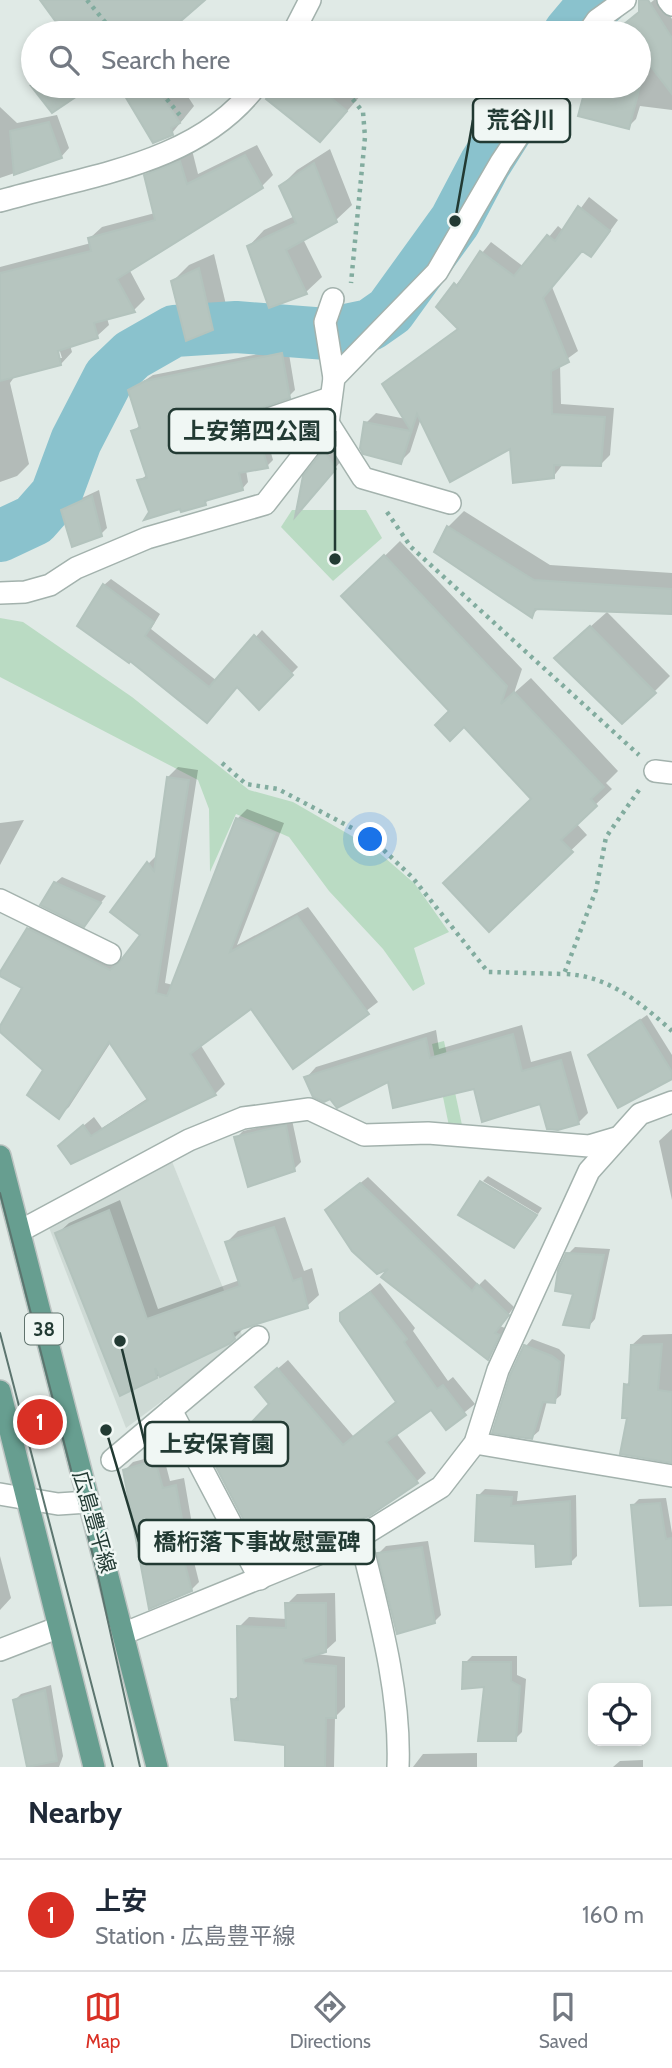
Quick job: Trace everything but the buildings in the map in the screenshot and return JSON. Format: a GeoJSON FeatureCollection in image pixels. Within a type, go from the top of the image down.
{"type":"FeatureCollection","features":[{"type":"Feature","properties":{"kind":"main road","name":"広島豊平線"},"geometry":{"type":"LineString","coordinates":[[0,1156],[88,1502],[125,1633],[157,1767]]}},
{"type":"Feature","properties":{"kind":"main road"},"geometry":{"type":"LineString","coordinates":[[0,1391],[25,1500],[94,1767]]}},
{"type":"Feature","properties":{"kind":"street"},"geometry":{"type":"LineString","coordinates":[[299,21],[310,0]]}},
{"type":"Feature","properties":{"kind":"street"},"geometry":{"type":"LineString","coordinates":[[596,21],[625,0]]}},
{"type":"Feature","properties":{"kind":"street"},"geometry":{"type":"LineString","coordinates":[[668,0],[672,5]]}},
{"type":"Feature","properties":{"kind":"street"},"geometry":{"type":"LineString","coordinates":[[0,201],[155,158],[198,138],[247,98]]}},
{"type":"Feature","properties":{"kind":"street"},"geometry":{"type":"LineString","coordinates":[[209,439],[332,388],[437,272],[501,162],[544,98]]}},
{"type":"Feature","properties":{"kind":"street"},"geometry":{"type":"LineString","coordinates":[[0,593],[24,592],[50,585],[76,568],[147,537],[265,504],[328,423],[332,388],[330,348],[325,322],[333,299]]}},
{"type":"Feature","properties":{"kind":"street"},"geometry":{"type":"LineString","coordinates":[[328,423],[363,478],[450,503]]}},
{"type":"Feature","properties":{"kind":"street"},"geometry":{"type":"LineString","coordinates":[[0,900],[110,954]]}},
{"type":"Feature","properties":{"kind":"street"},"geometry":{"type":"LineString","coordinates":[[125,1633],[359,1537],[441,1487],[475,1443],[498,1370],[589,1171],[640,1114],[672,1102]]}},
{"type":"Feature","properties":{"kind":"street"},"geometry":{"type":"LineString","coordinates":[[20,1231],[189,1140],[243,1118],[309,1109],[364,1135],[428,1133],[589,1146],[616,1139]]}},
{"type":"Feature","properties":{"kind":"street"},"geometry":{"type":"LineString","coordinates":[[112,1460],[258,1337]]}},
{"type":"Feature","properties":{"kind":"street"},"geometry":{"type":"LineString","coordinates":[[171,1410],[260,1579]]}},
{"type":"Feature","properties":{"kind":"street"},"geometry":{"type":"LineString","coordinates":[[475,1443],[672,1476]]}},
{"type":"Feature","properties":{"kind":"street"},"geometry":{"type":"LineString","coordinates":[[0,1478],[25,1500]]}},
{"type":"Feature","properties":{"kind":"street"},"geometry":{"type":"LineString","coordinates":[[0,1494],[58,1504],[88,1502]]}},
{"type":"Feature","properties":{"kind":"street"},"geometry":{"type":"LineString","coordinates":[[359,1537],[381,1621],[399,1739],[398,1767]]}},
{"type":"Feature","properties":{"kind":"street"},"geometry":{"type":"LineString","coordinates":[[0,1650],[57,1628]]}},
{"type":"Feature","properties":{"kind":"path"},"geometry":{"type":"LineString","coordinates":[[88,0],[105,21]]}},
{"type":"Feature","properties":{"kind":"path"},"geometry":{"type":"LineString","coordinates":[[166,98],[198,138]]}},
{"type":"Feature","properties":{"kind":"path"},"geometry":{"type":"LineString","coordinates":[[333,299],[350,289],[365,137],[363,112],[352,98]]}},
{"type":"Feature","properties":{"kind":"path"},"geometry":{"type":"LineString","coordinates":[[363,478],[411,547],[664,772],[623,810],[606,837],[596,890],[564,974]]}},
{"type":"Feature","properties":{"kind":"path"},"geometry":{"type":"LineString","coordinates":[[222,763],[246,784],[278,789],[371,838],[412,877],[488,972],[588,975],[602,980],[672,1031]]}},
{"type":"Feature","properties":{"kind":"shaded area"},"geometry":{"type":"Polygon","coordinates":[[[171,1159],[244,1340],[126,1428],[48,1225],[171,1159]]]}},
{"type":"Feature","properties":{"kind":"green space"},"geometry":{"type":"Polygon","coordinates":[[[292,510],[366,510],[382,538],[333,581],[281,527],[292,510]]]}},
{"type":"Feature","properties":{"kind":"green space"},"geometry":{"type":"Polygon","coordinates":[[[0,618],[23,622],[132,697],[249,790],[293,802],[376,850],[415,884],[449,932],[414,948],[425,984],[413,991],[383,949],[329,891],[289,837],[236,814],[210,872],[209,809],[198,780],[0,677],[0,618]]]}},
{"type":"Feature","properties":{"kind":"green space"},"geometry":{"type":"Polygon","coordinates":[[[444,1041],[462,1125],[449,1126],[432,1044],[444,1041]]]}},
{"type":"Feature","properties":{"kind":"waterway"},"geometry":{"type":"LineString","coordinates":[[579,21],[589,9],[602,0]]}},
{"type":"Feature","properties":{"kind":"waterway"},"geometry":{"type":"LineString","coordinates":[[0,536],[34,520],[56,495],[76,441],[109,377],[132,355],[174,331],[236,327],[327,334],[370,325],[390,311],[455,221],[485,164],[526,98]]}},
{"type":"Feature","properties":{"kind":"tram line"},"geometry":{"type":"LineString","coordinates":[[0,1193],[96,1567],[140,1767]]}},
{"type":"Feature","properties":{"kind":"tram line"},"geometry":{"type":"LineString","coordinates":[[0,1333],[113,1767]]}},
{"type":"Feature","properties":{"kind":"place","name":"荒谷川"},"geometry":{"type":"Point","coordinates":[455,221]}},
{"type":"Feature","properties":{"kind":"place","name":"上安第四公園"},"geometry":{"type":"Point","coordinates":[335,559]}},
{"type":"Feature","properties":{"kind":"place","name":"上安保育園"},"geometry":{"type":"Point","coordinates":[120,1341]}},
{"type":"Feature","properties":{"kind":"place","name":"上安"},"geometry":{"type":"Point","coordinates":[40,1422]}},
{"type":"Feature","properties":{"kind":"place","name":"橋桁落下事故慰霊碑"},"geometry":{"type":"Point","coordinates":[106,1430]}}]}
